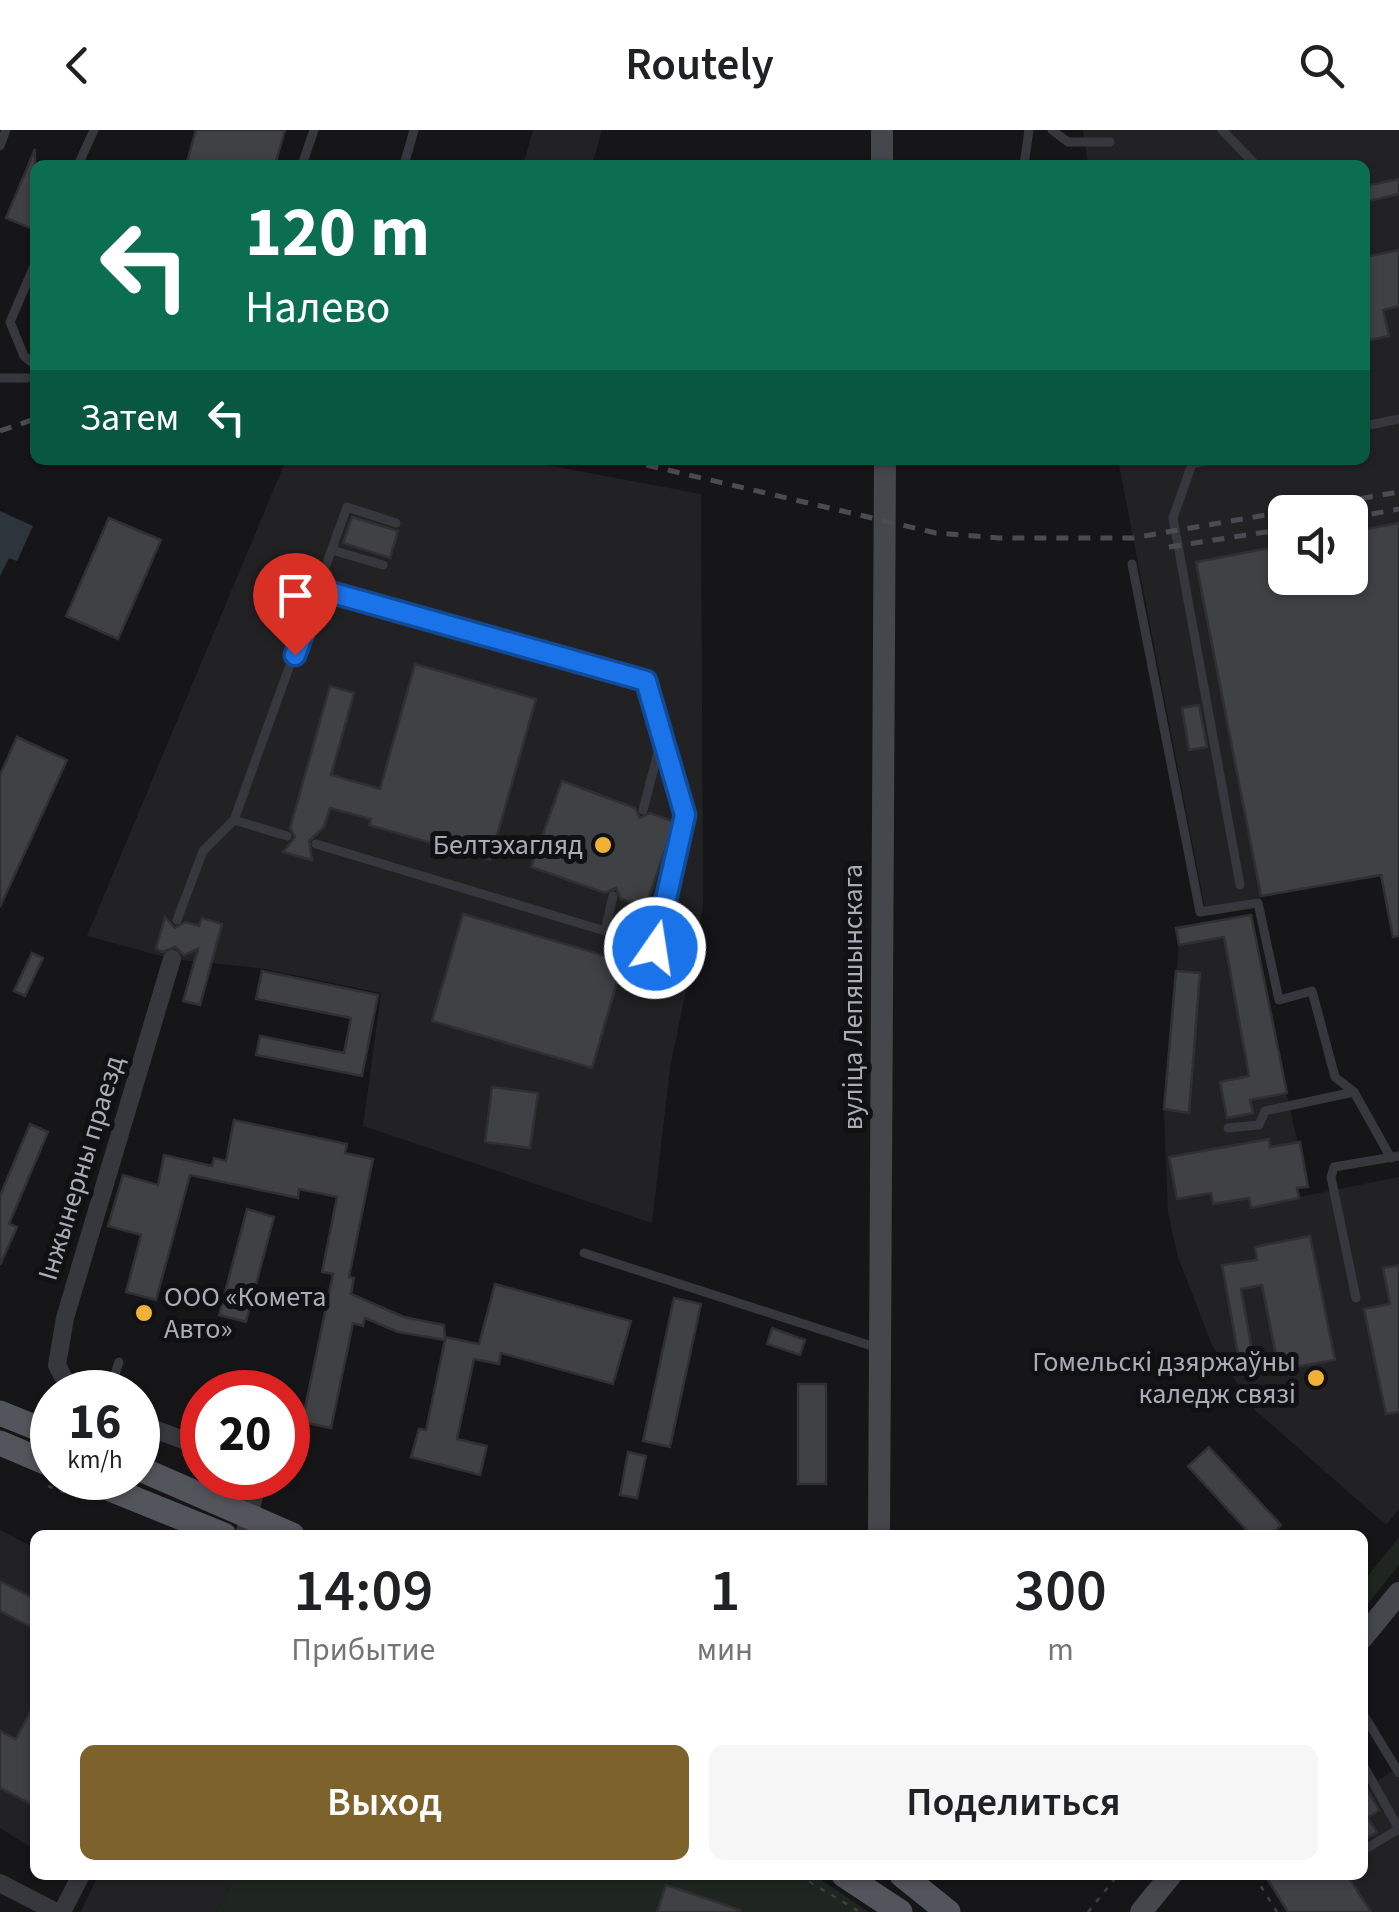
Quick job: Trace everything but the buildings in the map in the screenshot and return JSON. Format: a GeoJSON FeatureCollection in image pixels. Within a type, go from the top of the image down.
{"type":"FeatureCollection","features":[{"type":"Feature","properties":{"kind":"main road"},"geometry":{"type":"LineString","coordinates":[[882,130],[882,160]]}},
{"type":"Feature","properties":{"kind":"main road","name":"вуліца Лепяшынскага"},"geometry":{"type":"LineString","coordinates":[[879,1530],[885,465]]}},
{"type":"Feature","properties":{"kind":"main road"},"geometry":{"type":"LineString","coordinates":[[0,1413],[30,1425]]}},
{"type":"Feature","properties":{"kind":"main road"},"geometry":{"type":"LineString","coordinates":[[0,1443],[30,1456]]}},
{"type":"Feature","properties":{"kind":"main road"},"geometry":{"type":"LineString","coordinates":[[160,1479],[248,1525]]}},
{"type":"Feature","properties":{"kind":"main road"},"geometry":{"type":"LineString","coordinates":[[138,1500],[212,1530]]}},
{"type":"Feature","properties":{"kind":"main road"},"geometry":{"type":"LineString","coordinates":[[1368,1631],[1399,1593]]}},
{"type":"Feature","properties":{"kind":"main road"},"geometry":{"type":"LineString","coordinates":[[850,1880],[900,1912]]}},
{"type":"Feature","properties":{"kind":"main road"},"geometry":{"type":"LineString","coordinates":[[908,1880],[948,1912]]}},
{"type":"Feature","properties":{"kind":"main road"},"geometry":{"type":"LineString","coordinates":[[1141,1912],[1167,1880]]}},
{"type":"Feature","properties":{"kind":"street","name":"Інжынерны праезд"},"geometry":{"type":"LineString","coordinates":[[61,1370],[64,1318],[172,960]]}},
{"type":"Feature","properties":{"kind":"street"},"geometry":{"type":"LineString","coordinates":[[248,1525],[254,1500]]}},
{"type":"Feature","properties":{"kind":"street"},"geometry":{"type":"LineString","coordinates":[[0,1884],[59,1912],[77,1880]]}},
{"type":"Feature","properties":{"kind":"lane"},"geometry":{"type":"LineString","coordinates":[[0,146],[6,130]]}},
{"type":"Feature","properties":{"kind":"lane"},"geometry":{"type":"LineString","coordinates":[[80,160],[94,130]]}},
{"type":"Feature","properties":{"kind":"lane"},"geometry":{"type":"LineString","coordinates":[[304,160],[314,130]]}},
{"type":"Feature","properties":{"kind":"lane"},"geometry":{"type":"LineString","coordinates":[[405,160],[414,130]]}},
{"type":"Feature","properties":{"kind":"lane"},"geometry":{"type":"LineString","coordinates":[[1025,160],[1029,130]]}},
{"type":"Feature","properties":{"kind":"lane"},"geometry":{"type":"LineString","coordinates":[[1052,130],[1068,142],[1110,142]]}},
{"type":"Feature","properties":{"kind":"lane"},"geometry":{"type":"LineString","coordinates":[[1222,130],[1251,160]]}},
{"type":"Feature","properties":{"kind":"lane"},"geometry":{"type":"LineString","coordinates":[[30,276],[10,322],[24,356],[30,361]]}},
{"type":"Feature","properties":{"kind":"lane"},"geometry":{"type":"LineString","coordinates":[[0,378],[30,378]]}},
{"type":"Feature","properties":{"kind":"lane"},"geometry":{"type":"LineString","coordinates":[[1370,425],[1399,419]]}},
{"type":"Feature","properties":{"kind":"lane"},"geometry":{"type":"LineString","coordinates":[[1192,465],[1173,518],[1240,885]]}},
{"type":"Feature","properties":{"kind":"lane"},"geometry":{"type":"LineString","coordinates":[[177,920],[203,851],[234,820],[347,506],[396,523]]}},
{"type":"Feature","properties":{"kind":"lane"},"geometry":{"type":"LineString","coordinates":[[332,550],[383,565]]}},
{"type":"Feature","properties":{"kind":"lane"},"geometry":{"type":"LineString","coordinates":[[1132,564],[1200,912],[1258,903],[1279,1000],[1312,990],[1335,1077],[1354,1092],[1395,1157],[1334,1167],[1331,1177],[1356,1298]]}},
{"type":"Feature","properties":{"kind":"lane"},"geometry":{"type":"LineString","coordinates":[[316,844],[655,948],[685,815],[646,681],[319,589]]}},
{"type":"Feature","properties":{"kind":"lane"},"geometry":{"type":"LineString","coordinates":[[642,810],[662,737]]}},
{"type":"Feature","properties":{"kind":"lane"},"geometry":{"type":"LineString","coordinates":[[234,820],[288,836]]}},
{"type":"Feature","properties":{"kind":"lane"},"geometry":{"type":"LineString","coordinates":[[604,930],[613,896]]}},
{"type":"Feature","properties":{"kind":"lane"},"geometry":{"type":"LineString","coordinates":[[1228,1128],[1258,1125],[1265,1112],[1277,1108],[1354,1092]]}},
{"type":"Feature","properties":{"kind":"lane"},"geometry":{"type":"LineString","coordinates":[[584,1252],[880,1349]]}},
{"type":"Feature","properties":{"kind":"lane"},"geometry":{"type":"LineString","coordinates":[[116,1370],[119,1362]]}},
{"type":"Feature","properties":{"kind":"lane"},"geometry":{"type":"LineString","coordinates":[[1368,1720],[1396,1756],[1399,1773]]}},
{"type":"Feature","properties":{"kind":"lane"},"geometry":{"type":"LineString","coordinates":[[1368,1774],[1398,1829],[1368,1847]]}},
{"type":"Feature","properties":{"kind":"path"},"geometry":{"type":"LineString","coordinates":[[814,1880],[873,1898]]}},
{"type":"Feature","properties":{"kind":"path"},"geometry":{"type":"LineString","coordinates":[[1088,1912],[1114,1880]]}},
{"type":"Feature","properties":{"kind":"path"},"geometry":{"type":"LineString","coordinates":[[1257,1880],[1276,1912]]}},
{"type":"Feature","properties":{"kind":"shaded area"},"geometry":{"type":"Polygon","coordinates":[[[533,130],[602,130],[593,160],[524,160],[533,130]]]}},
{"type":"Feature","properties":{"kind":"shaded area"},"geometry":{"type":"Polygon","coordinates":[[[1083,130],[1399,130],[1399,932],[1392,933],[1380,875],[1205,908],[1119,465],[1370,465],[1370,160],[1087,160],[1083,130]]]}},
{"type":"Feature","properties":{"kind":"shaded area"},"geometry":{"type":"Polygon","coordinates":[[[284,465],[547,465],[701,494],[703,907],[670,1069],[652,1223],[363,1126],[381,993],[259,968],[172,959],[87,936],[284,465]]]}},
{"type":"Feature","properties":{"kind":"shaded area"},"geometry":{"type":"Polygon","coordinates":[[[0,511],[33,526],[17,561],[9,558],[0,576],[0,511]]]}},
{"type":"Feature","properties":{"kind":"shaded area","name":"Гомельскі дзяржаўны каледж связі"},"geometry":{"type":"Polygon","coordinates":[[[1251,915],[1266,1004],[1308,1187],[1298,1189],[1299,1197],[1399,1177],[1399,1509],[1386,1525],[1255,1410],[1212,1345],[1178,1257],[1168,1213],[1164,1111],[1179,945],[1176,928],[1251,915]]]}},
{"type":"Feature","properties":{"kind":"shaded area"},"geometry":{"type":"Polygon","coordinates":[[[0,1530],[30,1545],[30,1847],[0,1828],[0,1530]]]}},
{"type":"Feature","properties":{"kind":"shaded area"},"geometry":{"type":"Polygon","coordinates":[[[1399,1537],[1399,1565],[1368,1604],[1368,1576],[1399,1537]]]}},
{"type":"Feature","properties":{"kind":"shaded area"},"geometry":{"type":"Polygon","coordinates":[[[1399,1767],[1399,1912],[1288,1912],[1268,1880],[1368,1880],[1368,1787],[1399,1767]]]}},
{"type":"Feature","properties":{"kind":"shaded area"},"geometry":{"type":"Polygon","coordinates":[[[96,1880],[233,1880],[217,1912],[81,1912],[96,1880]]]}},
{"type":"Feature","properties":{"kind":"shaded area"},"geometry":{"type":"Polygon","coordinates":[[[233,1880],[821,1880],[869,1912],[217,1912],[233,1880]]]}},
{"type":"Feature","properties":{"kind":"railway"},"geometry":{"type":"LineString","coordinates":[[0,431],[30,421]]}},
{"type":"Feature","properties":{"kind":"railway"},"geometry":{"type":"LineString","coordinates":[[646,465],[936,533],[999,538],[1133,538],[1399,492]]}},
{"type":"Feature","properties":{"kind":"railway"},"geometry":{"type":"LineString","coordinates":[[1368,515],[1399,509]]}},
{"type":"Feature","properties":{"kind":"railway"},"geometry":{"type":"LineString","coordinates":[[1169,547],[1268,532]]}},
{"type":"Feature","properties":{"kind":"place","name":"Белтэхагляд"},"geometry":{"type":"Point","coordinates":[603,845]}},
{"type":"Feature","properties":{"kind":"place","name":"ООО «Комета Авто»"},"geometry":{"type":"Point","coordinates":[144,1313]}},
{"type":"Feature","properties":{"kind":"place","name":"Гомельскі дзяржаўны каледж связі"},"geometry":{"type":"Point","coordinates":[1316,1378]}},
{"type":"Feature","properties":{"kind":"route"},"geometry":{"type":"LineString","coordinates":[[295,655],[319,589],[646,681],[685,815],[655,948]]}}]}
